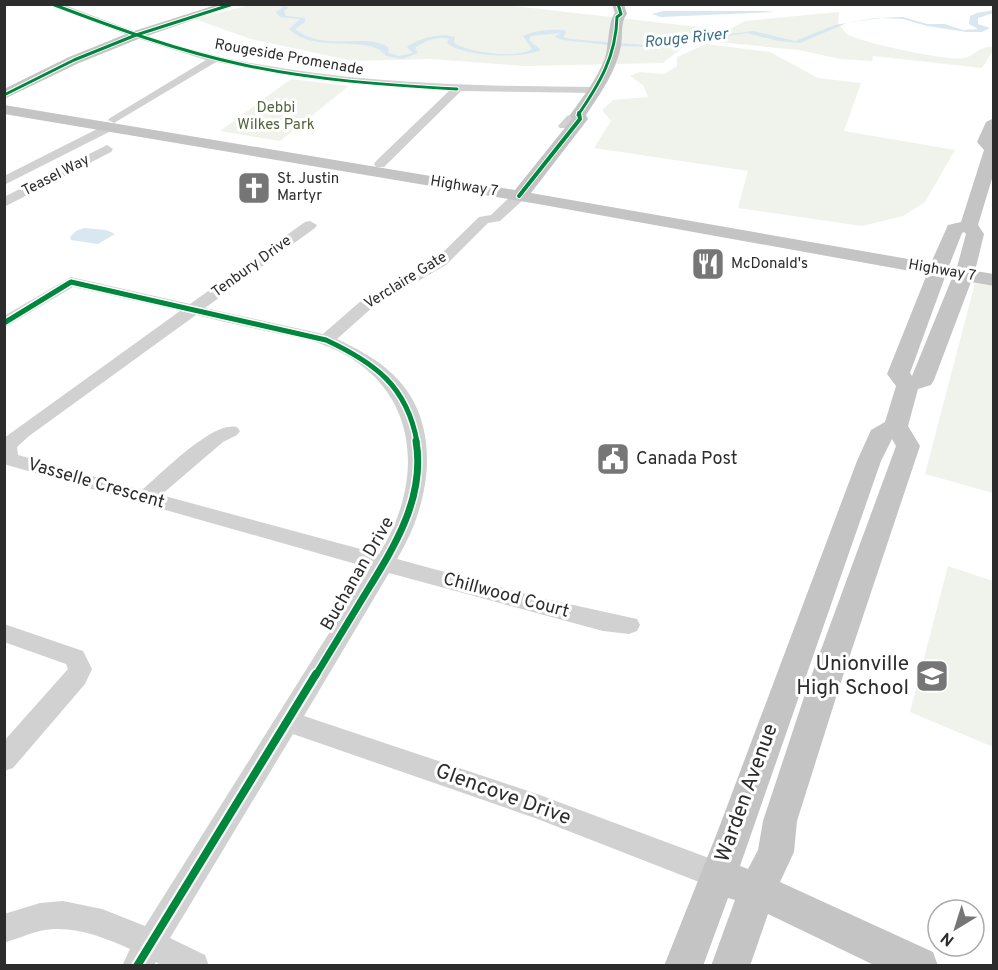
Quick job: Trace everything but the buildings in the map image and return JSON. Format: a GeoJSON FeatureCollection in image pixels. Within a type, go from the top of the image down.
{"type":"FeatureCollection","features":[{"type":"Feature","properties":{"kind":"main road"},"geometry":{"type":"LineString","coordinates":[[4,95],[61,66],[136,35],[233,4]]}},
{"type":"Feature","properties":{"kind":"main road"},"geometry":{"type":"LineString","coordinates":[[608,4],[612,15],[618,11]]}},
{"type":"Feature","properties":{"kind":"main road"},"geometry":{"type":"LineString","coordinates":[[578,115],[613,60],[618,11]]}},
{"type":"Feature","properties":{"kind":"main road"},"geometry":{"type":"LineString","coordinates":[[4,102],[81,61],[82,58]]}},
{"type":"Feature","properties":{"kind":"main road","name":"Highway 7"},"geometry":{"type":"LineString","coordinates":[[4,102],[111,123],[939,264],[965,269],[993,280]]}},
{"type":"Feature","properties":{"kind":"main road","name":"Highway 7"},"geometry":{"type":"LineString","coordinates":[[4,109],[380,164],[515,191]]}},
{"type":"Feature","properties":{"kind":"main road","name":"Verclaire Gate"},"geometry":{"type":"LineString","coordinates":[[515,191],[580,119],[578,115]]}},
{"type":"Feature","properties":{"kind":"main road"},"geometry":{"type":"LineString","coordinates":[[908,385],[923,380],[965,269],[975,234],[969,225],[992,150],[985,142],[993,124]]}},
{"type":"Feature","properties":{"kind":"main road","name":"Verclaire Gate"},"geometry":{"type":"LineString","coordinates":[[515,191],[564,126]]}},
{"type":"Feature","properties":{"kind":"main road","name":"Warden Avenue"},"geometry":{"type":"LineString","coordinates":[[683,966],[735,833],[869,461],[880,435],[896,426],[908,385],[898,374],[939,264],[954,229],[969,225]]}},
{"type":"Feature","properties":{"kind":"main road","name":"Highway 7"},"geometry":{"type":"LineString","coordinates":[[965,269],[993,267]]}},
{"type":"Feature","properties":{"kind":"main road","name":"Warden Avenue"},"geometry":{"type":"LineString","coordinates":[[730,966],[757,891],[776,852],[780,821],[824,685],[908,446],[896,426]]}},
{"type":"Feature","properties":{"kind":"main road"},"geometry":{"type":"LineString","coordinates":[[717,875],[794,906],[919,966]]}},
{"type":"Feature","properties":{"kind":"street","name":"Rougeside Promenade"},"geometry":{"type":"LineString","coordinates":[[52,4],[136,35],[214,59],[343,81],[457,89],[596,90]]}},
{"type":"Feature","properties":{"kind":"street"},"geometry":{"type":"LineString","coordinates":[[4,181],[111,123],[214,59]]}},
{"type":"Feature","properties":{"kind":"street"},"geometry":{"type":"LineString","coordinates":[[380,164],[457,89]]}},
{"type":"Feature","properties":{"kind":"street","name":"Verclaire Gate"},"geometry":{"type":"LineString","coordinates":[[564,126],[571,118],[578,115]]}},
{"type":"Feature","properties":{"kind":"street","name":"Teasel Way"},"geometry":{"type":"LineString","coordinates":[[4,203],[107,149]]}},
{"type":"Feature","properties":{"kind":"street","name":"Verclaire Gate"},"geometry":{"type":"LineString","coordinates":[[326,340],[368,303],[441,262],[484,220],[495,218],[515,191]]}},
{"type":"Feature","properties":{"kind":"street","name":"Tenbury Drive"},"geometry":{"type":"LineString","coordinates":[[194,309],[310,225]]}},
{"type":"Feature","properties":{"kind":"street","name":"Buchanan Drive"},"geometry":{"type":"LineString","coordinates":[[4,323],[71,282],[326,340],[361,357],[390,382],[409,414],[418,441],[419,469],[414,497],[406,522],[384,563],[288,722],[144,955]]}},
{"type":"Feature","properties":{"kind":"street","name":"Vasselle Crescent"},"geometry":{"type":"LineString","coordinates":[[194,309],[23,432],[7,449],[9,457],[14,461],[384,563]]}},
{"type":"Feature","properties":{"kind":"street"},"geometry":{"type":"LineString","coordinates":[[145,498],[211,441],[231,431]]}},
{"type":"Feature","properties":{"kind":"street","name":"Chillwood Court"},"geometry":{"type":"LineString","coordinates":[[384,563],[537,606],[603,622],[630,625]]}},
{"type":"Feature","properties":{"kind":"street"},"geometry":{"type":"LineString","coordinates":[[4,633],[75,658],[80,669],[77,677],[4,760]]}},
{"type":"Feature","properties":{"kind":"street","name":"Glencove Drive"},"geometry":{"type":"LineString","coordinates":[[288,722],[537,806],[717,875]]}},
{"type":"Feature","properties":{"kind":"street"},"geometry":{"type":"LineString","coordinates":[[4,929],[44,916],[72,915],[96,921],[144,955],[194,966]]}},
{"type":"Feature","properties":{"kind":"green space"},"geometry":{"type":"Polygon","coordinates":[[[255,4],[496,4],[707,28],[663,63],[524,66],[431,59],[353,61],[251,39],[194,19],[255,4]]]}},
{"type":"Feature","properties":{"kind":"green space"},"geometry":{"type":"Polygon","coordinates":[[[839,12],[838,23],[847,34],[886,46],[955,58],[968,57],[983,48],[993,47],[994,49],[982,68],[873,56],[872,61],[840,59],[799,50],[707,41],[745,21],[839,12]]]}},
{"type":"Feature","properties":{"kind":"green space"},"geometry":{"type":"Polygon","coordinates":[[[706,44],[770,52],[818,78],[861,83],[844,131],[955,150],[925,202],[903,216],[862,226],[738,208],[748,171],[594,148],[611,121],[602,110],[613,100],[648,97],[643,85],[630,76],[640,72],[664,74],[677,66],[677,57],[706,44]]]}},
{"type":"Feature","properties":{"kind":"green space","name":"Debbi Wilkes Park"},"geometry":{"type":"Polygon","coordinates":[[[291,79],[349,86],[280,141],[220,131],[291,79]]]}},
{"type":"Feature","properties":{"kind":"green space"},"geometry":{"type":"Polygon","coordinates":[[[975,283],[993,286],[993,493],[925,474],[975,283]]]}},
{"type":"Feature","properties":{"kind":"green space"},"geometry":{"type":"Polygon","coordinates":[[[948,566],[993,581],[993,747],[910,712],[948,566]]]}},
{"type":"Feature","properties":{"kind":"water","name":"Rouge River"},"geometry":{"type":"Polygon","coordinates":[[[277,5],[289,7],[284,11],[286,16],[305,18],[305,22],[295,29],[307,36],[319,40],[379,43],[388,47],[389,53],[399,56],[413,53],[407,47],[418,41],[443,35],[455,37],[454,43],[471,50],[493,54],[515,54],[532,49],[523,36],[532,32],[549,30],[564,30],[566,33],[563,37],[570,39],[644,45],[670,39],[703,38],[753,31],[795,41],[835,25],[876,18],[903,17],[927,24],[945,24],[963,30],[978,29],[969,24],[970,16],[994,10],[993,13],[978,18],[978,24],[990,28],[982,32],[967,32],[927,26],[903,19],[881,18],[847,23],[800,43],[778,41],[747,33],[669,42],[653,47],[617,46],[563,40],[555,37],[560,33],[531,36],[529,40],[541,50],[521,55],[479,54],[455,48],[447,43],[449,39],[440,38],[423,43],[415,48],[418,53],[402,59],[386,56],[379,49],[368,46],[327,43],[300,37],[289,29],[300,19],[280,17],[276,12],[283,7],[277,5]]]}},
{"type":"Feature","properties":{"kind":"water"},"geometry":{"type":"Polygon","coordinates":[[[663,11],[776,12],[661,17],[652,14],[663,11]]]}},
{"type":"Feature","properties":{"kind":"water"},"geometry":{"type":"Polygon","coordinates":[[[84,228],[106,230],[115,234],[98,244],[71,240],[70,237],[76,231],[84,228]]]}},
{"type":"Feature","properties":{"kind":"cycle path"},"geometry":{"type":"LineString","coordinates":[[52,4],[152,40],[243,65],[334,80],[457,89]]}},
{"type":"Feature","properties":{"kind":"cycle path"},"geometry":{"type":"LineString","coordinates":[[4,95],[74,60],[136,35],[233,4]]}},
{"type":"Feature","properties":{"kind":"cycle path"},"geometry":{"type":"LineString","coordinates":[[519,196],[580,119],[578,115],[607,69],[615,46],[617,17],[621,14],[618,4]]}},
{"type":"Feature","properties":{"kind":"cycle path"},"geometry":{"type":"LineString","coordinates":[[4,323],[71,282],[326,340],[358,356],[383,375],[402,397],[413,423],[418,451],[417,480],[409,512],[396,544],[137,966]]}},
{"type":"Feature","properties":{"kind":"place","name":"St. Justin Martyr"},"geometry":{"type":"Point","coordinates":[254,188]}},
{"type":"Feature","properties":{"kind":"place","name":"McDonald's"},"geometry":{"type":"Point","coordinates":[708,264]}},
{"type":"Feature","properties":{"kind":"place","name":"Canada Post"},"geometry":{"type":"Point","coordinates":[613,459]}},
{"type":"Feature","properties":{"kind":"place","name":"Unionville High School"},"geometry":{"type":"Point","coordinates":[932,676]}}]}
